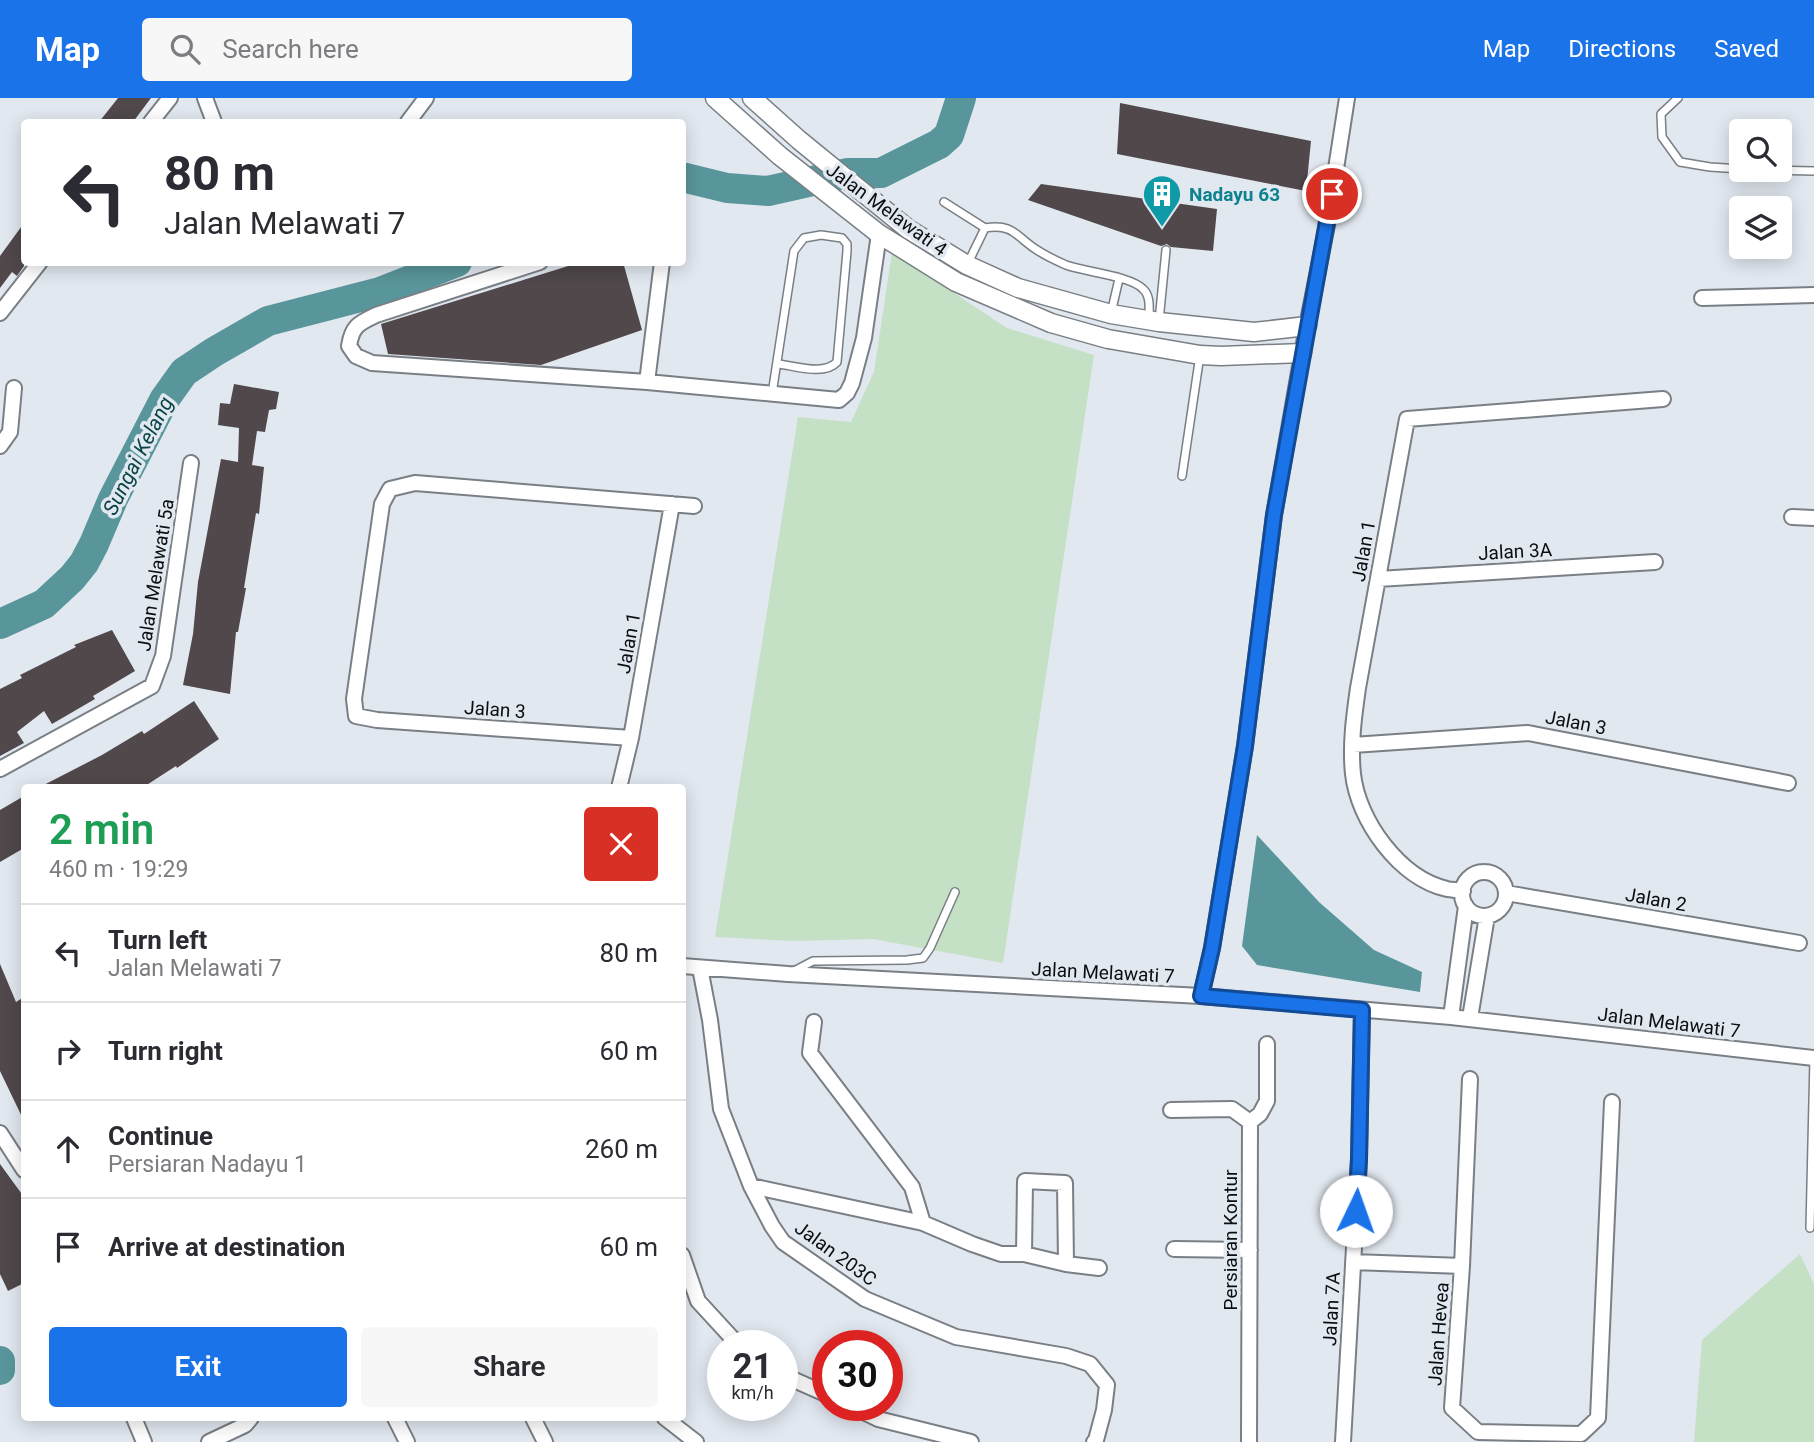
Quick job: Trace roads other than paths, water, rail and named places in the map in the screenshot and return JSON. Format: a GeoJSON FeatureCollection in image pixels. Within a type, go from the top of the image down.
{"type":"FeatureCollection","features":[{"type":"Feature","properties":{"kind":"street"},"geometry":{"type":"LineString","coordinates":[[153,119],[170,98]]}},
{"type":"Feature","properties":{"kind":"street"},"geometry":{"type":"LineString","coordinates":[[205,98],[213,119]]}},
{"type":"Feature","properties":{"kind":"street"},"geometry":{"type":"LineString","coordinates":[[410,119],[426,98]]}},
{"type":"Feature","properties":{"kind":"street","name":"Jalan Melawati 4"},"geometry":{"type":"LineString","coordinates":[[715,98],[780,156],[879,234],[956,282],[1052,323],[1108,339],[1200,355],[1302,353]]}},
{"type":"Feature","properties":{"kind":"street","name":"Jalan Melawati 4"},"geometry":{"type":"LineString","coordinates":[[752,98],[908,229],[967,265],[1018,288],[1111,314],[1154,321],[1254,331],[1307,326]]}},
{"type":"Feature","properties":{"kind":"street"},"geometry":{"type":"LineString","coordinates":[[1201,996],[1212,948],[1243,759],[1274,515],[1328,219],[1347,98]]}},
{"type":"Feature","properties":{"kind":"street"},"geometry":{"type":"LineString","coordinates":[[528,266],[376,315],[358,324],[351,334],[349,346],[356,356],[372,363],[647,382],[839,400],[847,393],[852,383],[864,338],[879,234]]}},
{"type":"Feature","properties":{"kind":"street"},"geometry":{"type":"LineString","coordinates":[[0,313],[37,266]]}},
{"type":"Feature","properties":{"kind":"street"},"geometry":{"type":"LineString","coordinates":[[647,382],[662,266]]}},
{"type":"Feature","properties":{"kind":"street"},"geometry":{"type":"LineString","coordinates":[[1702,298],[1814,295]]}},
{"type":"Feature","properties":{"kind":"street"},"geometry":{"type":"LineString","coordinates":[[0,446],[10,432],[13,388]]}},
{"type":"Feature","properties":{"kind":"street","name":"Jalan 1"},"geometry":{"type":"LineString","coordinates":[[1463,891],[1446,889],[1413,874],[1382,844],[1360,805],[1353,774],[1353,726],[1358,688],[1406,419],[1663,399]]}},
{"type":"Feature","properties":{"kind":"street","name":"Jalan Melawati 5a"},"geometry":{"type":"LineString","coordinates":[[0,769],[152,686],[163,656],[191,463]]}},
{"type":"Feature","properties":{"kind":"street","name":"Jalan 3"},"geometry":{"type":"LineString","coordinates":[[631,738],[377,720],[356,716],[354,699],[382,504],[390,489],[415,483],[672,504]]}},
{"type":"Feature","properties":{"kind":"street"},"geometry":{"type":"LineString","coordinates":[[672,504],[694,506]]}},
{"type":"Feature","properties":{"kind":"street","name":"Jalan 1"},"geometry":{"type":"LineString","coordinates":[[620,784],[631,738],[672,504]]}},
{"type":"Feature","properties":{"kind":"street"},"geometry":{"type":"LineString","coordinates":[[1792,517],[1814,519]]}},
{"type":"Feature","properties":{"kind":"street","name":"Jalan 3A"},"geometry":{"type":"LineString","coordinates":[[1378,579],[1655,562]]}},
{"type":"Feature","properties":{"kind":"street","name":"Jalan 3"},"geometry":{"type":"LineString","coordinates":[[1353,745],[1528,733],[1788,783]]}},
{"type":"Feature","properties":{"kind":"street"},"geometry":{"type":"LineString","coordinates":[[1486,872],[1502,881],[1506,894],[1503,906],[1487,916],[1472,912],[1466,906],[1463,891],[1468,879],[1486,872]]}},
{"type":"Feature","properties":{"kind":"street","name":"Jalan 2"},"geometry":{"type":"LineString","coordinates":[[1506,894],[1799,943]]}},
{"type":"Feature","properties":{"kind":"street"},"geometry":{"type":"LineString","coordinates":[[1451,1017],[1466,906]]}},
{"type":"Feature","properties":{"kind":"street"},"geometry":{"type":"LineString","coordinates":[[1470,1018],[1487,916]]}},
{"type":"Feature","properties":{"kind":"street","name":"Jalan Melawati 7"},"geometry":{"type":"LineString","coordinates":[[686,966],[1201,996],[1470,1018],[1814,1058]]}},
{"type":"Feature","properties":{"kind":"street","name":"Jalan 203C"},"geometry":{"type":"LineString","coordinates":[[700,968],[722,1109],[751,1186],[783,1242],[865,1299],[956,1337],[1066,1356],[1090,1364],[1107,1385],[1104,1410],[1094,1442]]}},
{"type":"Feature","properties":{"kind":"street","name":"Jalan 7A"},"geometry":{"type":"LineString","coordinates":[[1343,1442],[1359,1159],[1362,1010]]}},
{"type":"Feature","properties":{"kind":"street"},"geometry":{"type":"LineString","coordinates":[[814,1023],[810,1053],[912,1187],[923,1223]]}},
{"type":"Feature","properties":{"kind":"street"},"geometry":{"type":"LineString","coordinates":[[1171,1110],[1232,1109],[1250,1122],[1260,1114],[1267,1101],[1266,1044]]}},
{"type":"Feature","properties":{"kind":"street","name":"Jalan Hevea"},"geometry":{"type":"LineString","coordinates":[[1471,1079],[1452,1408],[1478,1432],[1581,1434],[1598,1418],[1612,1102]]}},
{"type":"Feature","properties":{"kind":"street","name":"Persiaran Kontur"},"geometry":{"type":"LineString","coordinates":[[1248,1442],[1250,1122]]}},
{"type":"Feature","properties":{"kind":"street"},"geometry":{"type":"LineString","coordinates":[[0,1133],[21,1165]]}},
{"type":"Feature","properties":{"kind":"street"},"geometry":{"type":"LineString","coordinates":[[1024,1254],[1025,1181],[1065,1183],[1066,1264]]}},
{"type":"Feature","properties":{"kind":"street"},"geometry":{"type":"LineString","coordinates":[[751,1186],[923,1223],[1001,1254],[1024,1254],[1066,1264],[1099,1268]]}},
{"type":"Feature","properties":{"kind":"street"},"geometry":{"type":"LineString","coordinates":[[1174,1249],[1250,1251]]}},
{"type":"Feature","properties":{"kind":"street"},"geometry":{"type":"LineString","coordinates":[[1353,1262],[1462,1266]]}},
{"type":"Feature","properties":{"kind":"street"},"geometry":{"type":"LineString","coordinates":[[686,1266],[698,1301],[725,1330]]}},
{"type":"Feature","properties":{"kind":"street"},"geometry":{"type":"LineString","coordinates":[[135,1421],[144,1442]]}},
{"type":"Feature","properties":{"kind":"street"},"geometry":{"type":"LineString","coordinates":[[209,1442],[248,1421]]}},
{"type":"Feature","properties":{"kind":"street"},"geometry":{"type":"LineString","coordinates":[[396,1421],[407,1442]]}},
{"type":"Feature","properties":{"kind":"street"},"geometry":{"type":"LineString","coordinates":[[534,1421],[545,1442]]}},
{"type":"Feature","properties":{"kind":"street"},"geometry":{"type":"LineString","coordinates":[[669,1421],[696,1442]]}},
{"type":"Feature","properties":{"kind":"street"},"geometry":{"type":"LineString","coordinates":[[886,1421],[971,1442]]}},
{"type":"Feature","properties":{"kind":"lane"},"geometry":{"type":"LineString","coordinates":[[1678,98],[1661,114],[1662,137],[1680,162],[1729,168]]}},
{"type":"Feature","properties":{"kind":"lane"},"geometry":{"type":"LineString","coordinates":[[1792,171],[1814,171]]}},
{"type":"Feature","properties":{"kind":"lane"},"geometry":{"type":"LineString","coordinates":[[944,202],[985,228],[1000,226],[1016,233],[1037,250],[1067,265],[1137,283],[1146,291],[1154,321]]}},
{"type":"Feature","properties":{"kind":"lane"},"geometry":{"type":"LineString","coordinates":[[967,265],[985,228]]}},
{"type":"Feature","properties":{"kind":"lane"},"geometry":{"type":"LineString","coordinates":[[772,394],[794,251],[804,238],[821,235],[842,238],[847,244],[847,251],[836,362],[831,368],[823,370],[778,364]]}},
{"type":"Feature","properties":{"kind":"lane"},"geometry":{"type":"LineString","coordinates":[[1154,321],[1166,250]]}},
{"type":"Feature","properties":{"kind":"lane"},"geometry":{"type":"LineString","coordinates":[[1111,314],[1119,279]]}},
{"type":"Feature","properties":{"kind":"lane"},"geometry":{"type":"LineString","coordinates":[[1182,476],[1200,355]]}},
{"type":"Feature","properties":{"kind":"lane"},"geometry":{"type":"LineString","coordinates":[[788,974],[813,961],[923,958],[955,892]]}},
{"type":"Feature","properties":{"kind":"lane"},"geometry":{"type":"LineString","coordinates":[[1810,1228],[1814,1058]]}},
{"type":"Feature","properties":{"kind":"water"},"geometry":{"type":"Polygon","coordinates":[[[1257,835],[1319,902],[1374,950],[1422,972],[1420,992],[1257,965],[1242,946],[1257,835]]]}},
{"type":"Feature","properties":{"kind":"waterway","name":"Sungai Kelang"},"geometry":{"type":"LineString","coordinates":[[686,178],[727,188],[768,191],[848,173],[881,173],[939,144],[949,135],[961,98]]}},
{"type":"Feature","properties":{"kind":"waterway","name":"Sungai Kelang"},"geometry":{"type":"LineString","coordinates":[[0,624],[44,604],[84,563],[113,499],[164,400],[184,372],[268,321],[380,292],[447,266]]}},
{"type":"Feature","properties":{"kind":"waterway","name":"Sungai Kelang"},"geometry":{"type":"LineString","coordinates":[[0,1361],[0,1370]]}},
{"type":"Feature","properties":{"kind":"place","name":"Nadayu 63"},"geometry":{"type":"Point","coordinates":[1162,228]}}]}
